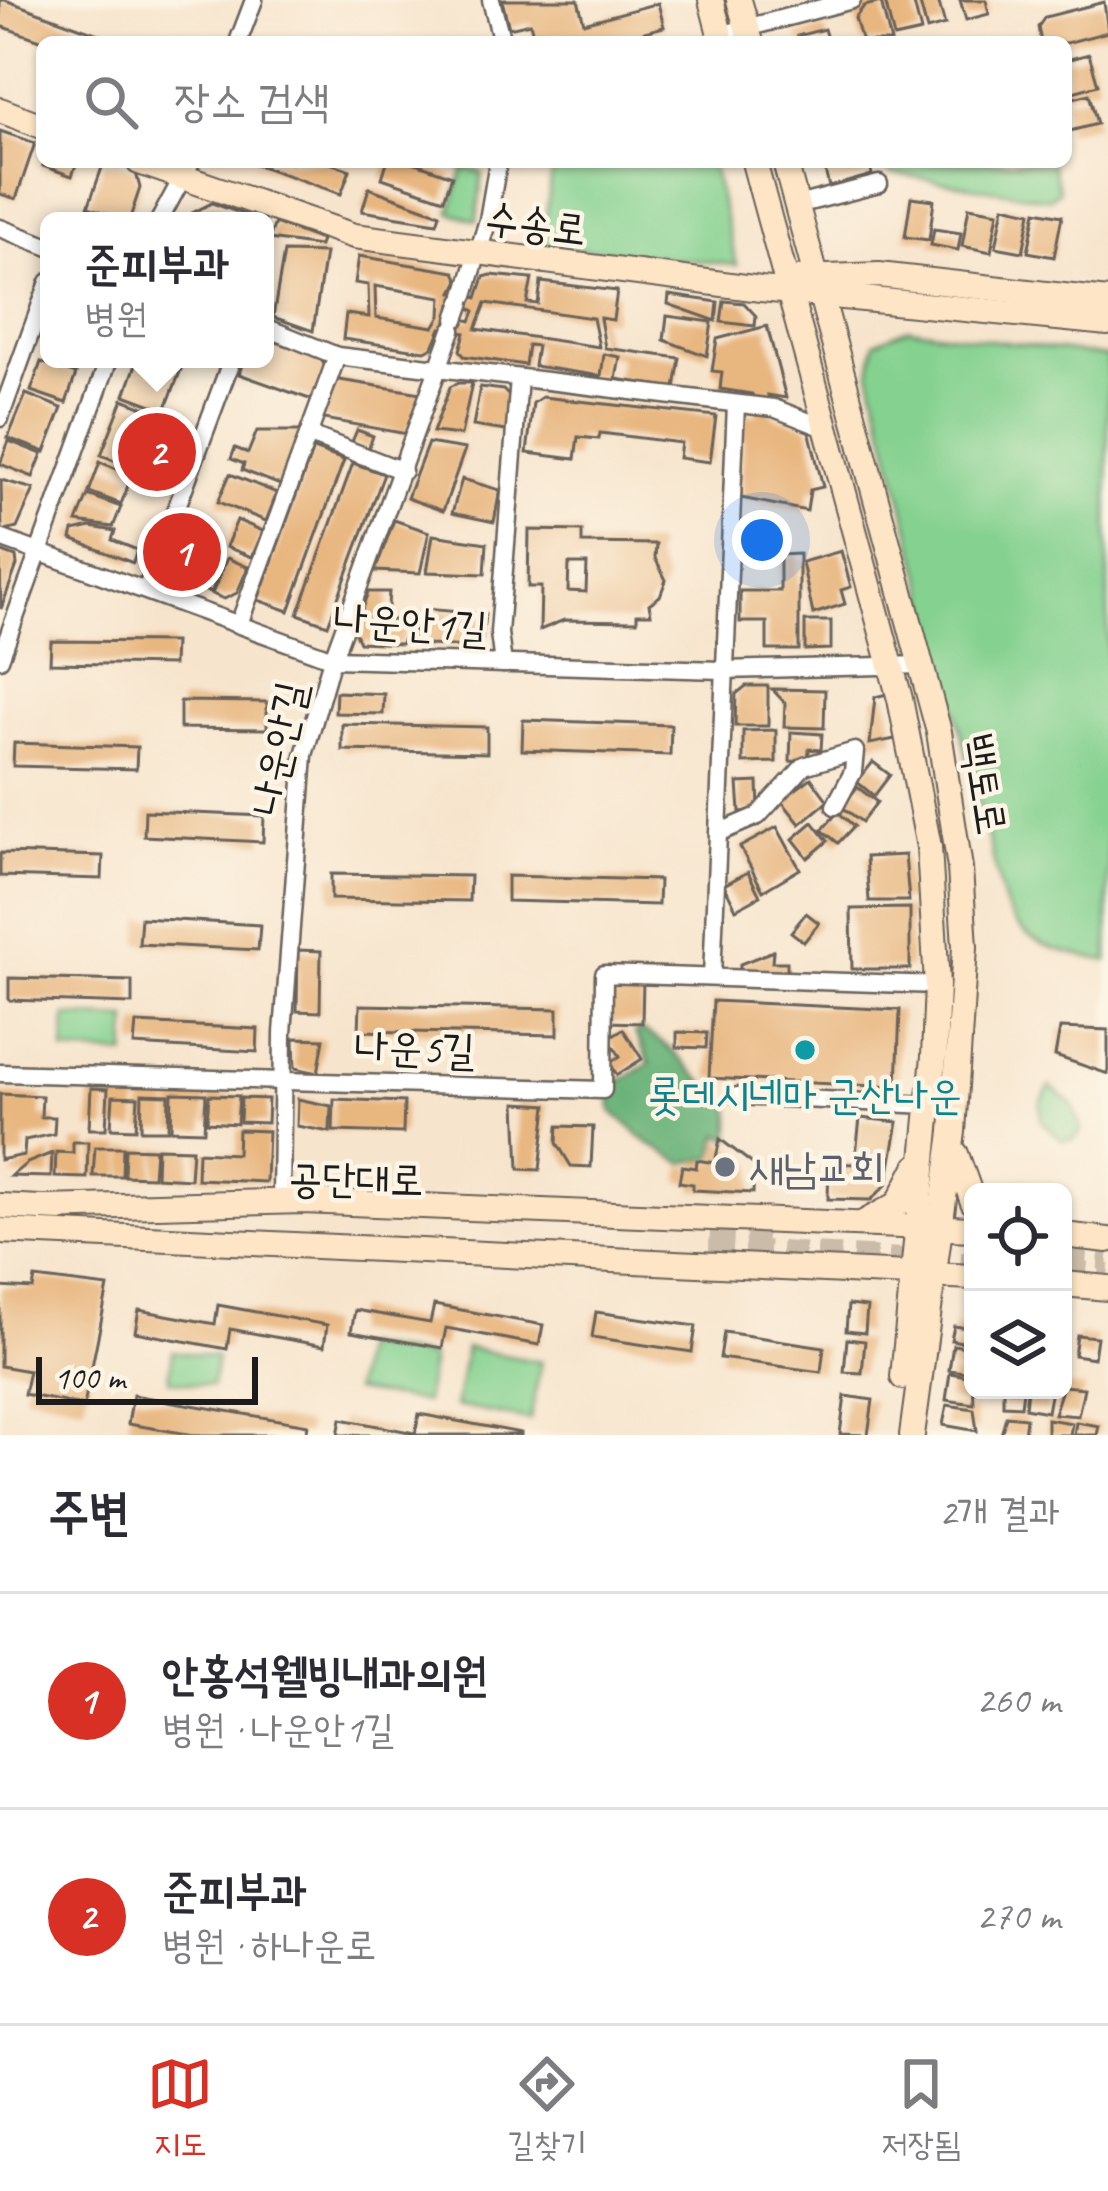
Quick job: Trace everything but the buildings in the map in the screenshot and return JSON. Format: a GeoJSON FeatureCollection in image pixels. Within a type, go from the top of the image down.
{"type":"FeatureCollection","features":[{"type":"Feature","properties":{"kind":"street"},"geometry":{"type":"LineString","coordinates":[[240,36],[254,0]]}},
{"type":"Feature","properties":{"kind":"street"},"geometry":{"type":"LineString","coordinates":[[491,0],[500,36]]}},
{"type":"Feature","properties":{"kind":"street"},"geometry":{"type":"LineString","coordinates":[[711,0],[720,36]]}},
{"type":"Feature","properties":{"kind":"street"},"geometry":{"type":"LineString","coordinates":[[739,0],[749,35],[852,0]]}},
{"type":"Feature","properties":{"kind":"street"},"geometry":{"type":"LineString","coordinates":[[0,110],[36,124]]}},
{"type":"Feature","properties":{"kind":"street","name":"나운안길"},"geometry":{"type":"LineString","coordinates":[[281,1201],[297,799],[333,659],[458,312],[496,168]]}},
{"type":"Feature","properties":{"kind":"street","name":"백토로"},"geometry":{"type":"LineString","coordinates":[[756,168],[891,668],[929,847],[937,985],[929,1112],[930,1227],[912,1435]]}},
{"type":"Feature","properties":{"kind":"street","name":"백토로"},"geometry":{"type":"LineString","coordinates":[[787,168],[943,754],[964,918],[952,1132],[930,1227]]}},
{"type":"Feature","properties":{"kind":"street"},"geometry":{"type":"LineString","coordinates":[[164,212],[185,170]]}},
{"type":"Feature","properties":{"kind":"street","name":"수송로"},"geometry":{"type":"LineString","coordinates":[[185,170],[353,236],[476,256],[722,285],[818,286],[910,302],[1108,322]]}},
{"type":"Feature","properties":{"kind":"street"},"geometry":{"type":"LineString","coordinates":[[797,205],[879,184]]}},
{"type":"Feature","properties":{"kind":"street"},"geometry":{"type":"LineString","coordinates":[[0,228],[40,244]]}},
{"type":"Feature","properties":{"kind":"street","name":"수송로"},"geometry":{"type":"LineString","coordinates":[[818,286],[880,275],[1108,301]]}},
{"type":"Feature","properties":{"kind":"street"},"geometry":{"type":"LineString","coordinates":[[839,365],[841,334],[850,316],[881,303],[910,302]]}},
{"type":"Feature","properties":{"kind":"street"},"geometry":{"type":"LineString","coordinates":[[0,418],[40,307]]}},
{"type":"Feature","properties":{"kind":"street"},"geometry":{"type":"LineString","coordinates":[[274,332],[337,356],[736,404],[802,415],[826,429]]}},
{"type":"Feature","properties":{"kind":"street"},"geometry":{"type":"LineString","coordinates":[[238,624],[337,356]]}},
{"type":"Feature","properties":{"kind":"street"},"geometry":{"type":"LineString","coordinates":[[0,659],[3,638],[41,551],[106,368]]}},
{"type":"Feature","properties":{"kind":"street"},"geometry":{"type":"LineString","coordinates":[[146,590],[229,368]]}},
{"type":"Feature","properties":{"kind":"street"},"geometry":{"type":"LineString","coordinates":[[503,664],[499,633],[519,378]]}},
{"type":"Feature","properties":{"kind":"street"},"geometry":{"type":"LineString","coordinates":[[736,404],[712,977],[937,985]]}},
{"type":"Feature","properties":{"kind":"street"},"geometry":{"type":"LineString","coordinates":[[310,435],[403,471]]}},
{"type":"Feature","properties":{"kind":"street","name":"나운안1길"},"geometry":{"type":"LineString","coordinates":[[0,538],[333,659],[722,670],[922,665]]}},
{"type":"Feature","properties":{"kind":"street"},"geometry":{"type":"LineString","coordinates":[[718,833],[758,816],[804,766],[856,751],[853,772],[835,806]]}},
{"type":"Feature","properties":{"kind":"street","name":"나운5길"},"geometry":{"type":"LineString","coordinates":[[0,1073],[603,1090],[604,974],[712,977]]}},
{"type":"Feature","properties":{"kind":"street"},"geometry":{"type":"LineString","coordinates":[[737,1096],[929,1112],[917,1167],[903,1198],[883,1215],[854,1224]]}},
{"type":"Feature","properties":{"kind":"street"},"geometry":{"type":"LineString","coordinates":[[952,1132],[967,1183]]}},
{"type":"Feature","properties":{"kind":"street"},"geometry":{"type":"LineString","coordinates":[[45,1208],[281,1201],[964,1229]]}},
{"type":"Feature","properties":{"kind":"street","name":"공단대로"},"geometry":{"type":"LineString","coordinates":[[0,1206],[710,1241],[0,1231]]}},
{"type":"Feature","properties":{"kind":"street"},"geometry":{"type":"LineString","coordinates":[[0,1231],[318,1250],[964,1276]]}},
{"type":"Feature","properties":{"kind":"street"},"geometry":{"type":"LineString","coordinates":[[1072,1236],[1108,1240]]}},
{"type":"Feature","properties":{"kind":"street"},"geometry":{"type":"LineString","coordinates":[[848,1269],[876,1276],[895,1292],[905,1321],[906,1360]]}},
{"type":"Feature","properties":{"kind":"street","name":"백토로"},"geometry":{"type":"LineString","coordinates":[[896,1435],[925,1274]]}},
{"type":"Feature","properties":{"kind":"street"},"geometry":{"type":"LineString","coordinates":[[1072,1285],[1108,1288]]}},
{"type":"Feature","properties":{"kind":"green space"},"geometry":{"type":"Polygon","coordinates":[[[464,168],[482,173],[477,221],[450,212],[464,168]]]}},
{"type":"Feature","properties":{"kind":"green space"},"geometry":{"type":"Polygon","coordinates":[[[552,168],[713,168],[737,265],[547,245],[543,239],[552,168]]]}},
{"type":"Feature","properties":{"kind":"green space"},"geometry":{"type":"Polygon","coordinates":[[[886,168],[1053,168],[1059,190],[1049,199],[890,173],[886,168]]]}},
{"type":"Feature","properties":{"kind":"green space"},"geometry":{"type":"Polygon","coordinates":[[[908,328],[1108,357],[1108,961],[1061,951],[1032,938],[1011,917],[1004,902],[870,372],[875,342],[908,328]]]}},
{"type":"Feature","properties":{"kind":"green space"},"geometry":{"type":"Polygon","coordinates":[[[66,1016],[128,1019],[126,1055],[64,1052],[66,1016]]]}},
{"type":"Feature","properties":{"kind":"green space"},"geometry":{"type":"Polygon","coordinates":[[[641,1030],[731,1104],[731,1139],[719,1135],[713,1158],[684,1163],[651,1145],[613,1112],[608,1081],[624,1079],[650,1063],[635,1033],[641,1030]]]}},
{"type":"Feature","properties":{"kind":"green space"},"geometry":{"type":"Polygon","coordinates":[[[1050,1086],[1073,1105],[1082,1131],[1074,1140],[1062,1140],[1041,1121],[1041,1102],[1050,1086]]]}},
{"type":"Feature","properties":{"kind":"green space"},"geometry":{"type":"Polygon","coordinates":[[[361,1346],[432,1357],[425,1402],[353,1391],[361,1346]]]}},
{"type":"Feature","properties":{"kind":"green space"},"geometry":{"type":"Polygon","coordinates":[[[466,1348],[541,1362],[530,1420],[455,1406],[466,1348]]]}},
{"type":"Feature","properties":{"kind":"green space"},"geometry":{"type":"Polygon","coordinates":[[[173,1351],[216,1357],[212,1386],[169,1380],[173,1351]]]}},
{"type":"Feature","properties":{"kind":"tunnel"},"geometry":{"type":"LineString","coordinates":[[710,1232],[767,1236]]}},
{"type":"Feature","properties":{"kind":"tunnel"},"geometry":{"type":"LineString","coordinates":[[709,1249],[964,1263]]}},
{"type":"Feature","properties":{"kind":"tunnel"},"geometry":{"type":"LineString","coordinates":[[1072,1254],[1108,1258]]}},
{"type":"Feature","properties":{"kind":"tunnel"},"geometry":{"type":"LineString","coordinates":[[1072,1272],[1108,1276]]}},
{"type":"Feature","properties":{"kind":"place","name":"준피부과"},"geometry":{"type":"Point","coordinates":[157,452]}},
{"type":"Feature","properties":{"kind":"place","name":"안홍석웰빙내과의원"},"geometry":{"type":"Point","coordinates":[182,552]}},
{"type":"Feature","properties":{"kind":"place","name":"롯데시네마 군산나운"},"geometry":{"type":"Point","coordinates":[805,1050]}},
{"type":"Feature","properties":{"kind":"place","name":"새남교회"},"geometry":{"type":"Point","coordinates":[725,1167]}}]}
